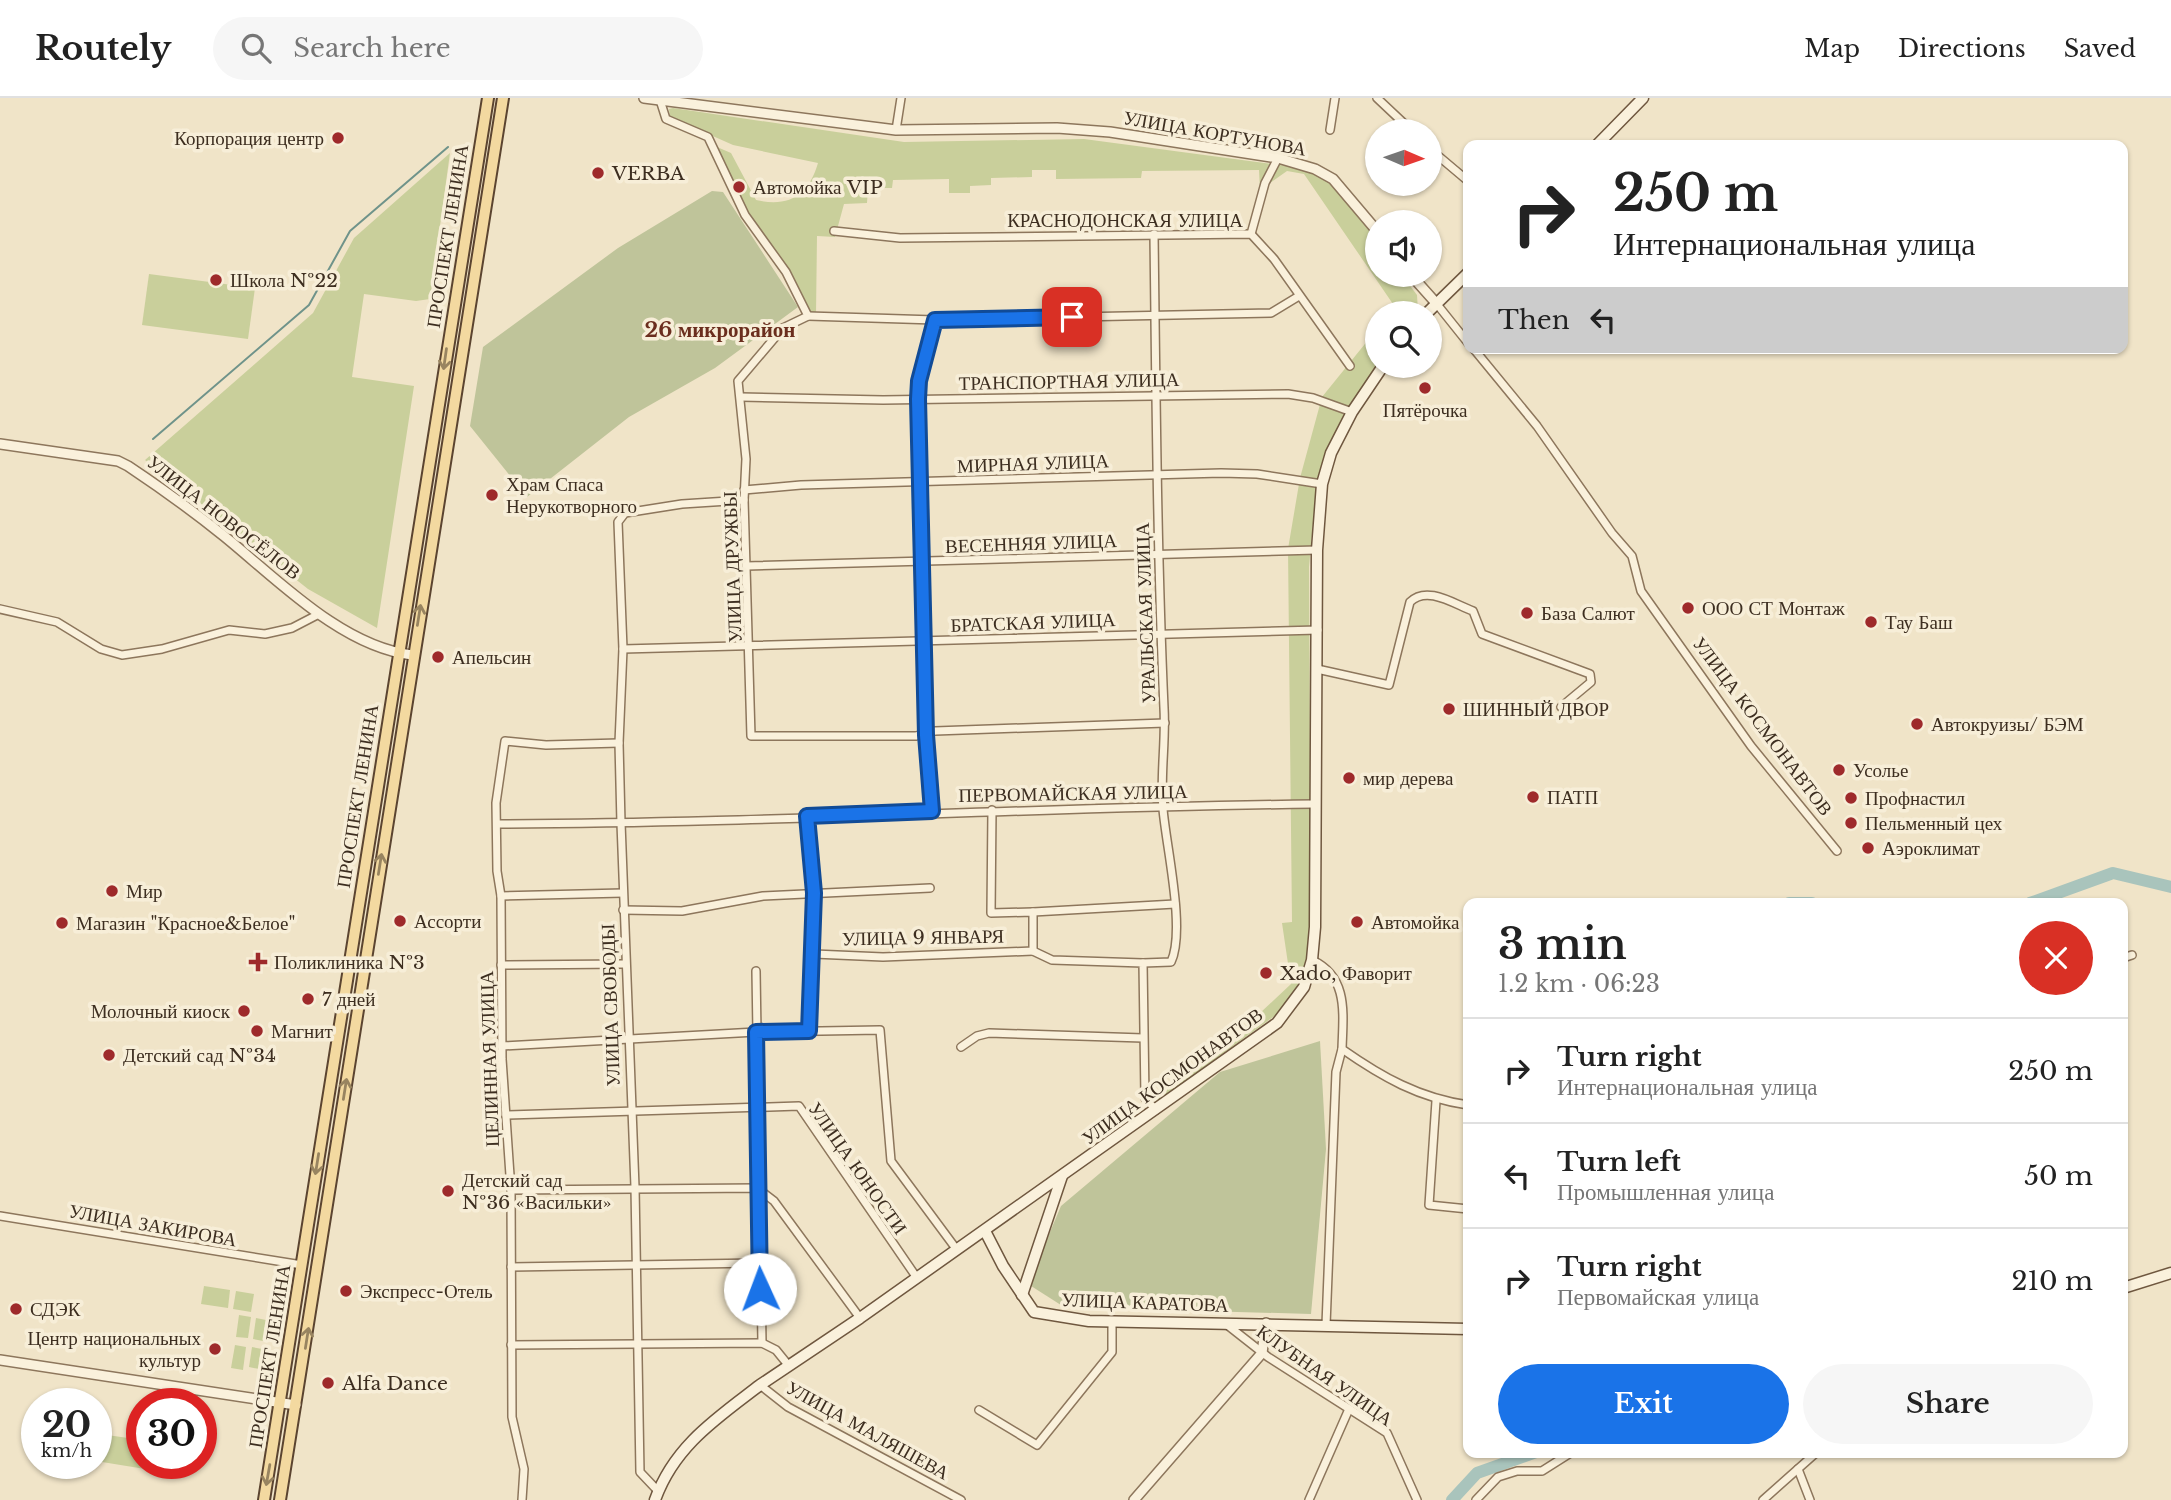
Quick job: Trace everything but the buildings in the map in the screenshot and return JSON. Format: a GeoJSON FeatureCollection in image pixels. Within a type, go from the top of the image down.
{"type":"FeatureCollection","features":[{"type":"Feature","properties":{"kind":"main road","name":"ПРОСПЕКТ ЛЕНИНА"},"geometry":{"type":"LineString","coordinates":[[264,1500],[397,653],[488,98]]}},
{"type":"Feature","properties":{"kind":"main road","name":"ПРОСПЕКТ ЛЕНИНА"},"geometry":{"type":"LineString","coordinates":[[280,1500],[412,655],[503,98]]}},
{"type":"Feature","properties":{"kind":"main road"},"geometry":{"type":"LineString","coordinates":[[1602,140],[1643,98]]}},
{"type":"Feature","properties":{"kind":"main road"},"geometry":{"type":"LineString","coordinates":[[1438,301],[1463,278]]}},
{"type":"Feature","properties":{"kind":"main road","name":"УЛИЦА КОСМОНАВТОВ"},"geometry":{"type":"LineString","coordinates":[[657,1496],[680,1451],[699,1431],[760,1385],[985,1231],[1277,1023],[1304,986],[1312,960],[1315,928],[1317,550],[1322,484],[1331,453],[1352,412],[1375,378]]}},
{"type":"Feature","properties":{"kind":"main road"},"geometry":{"type":"LineString","coordinates":[[326,1110],[342,1112]]}},
{"type":"Feature","properties":{"kind":"main road"},"geometry":{"type":"LineString","coordinates":[[1022,1295],[1063,1174]]}},
{"type":"Feature","properties":{"kind":"main road","name":"УЛИЦА КАРАТОВА"},"geometry":{"type":"LineString","coordinates":[[985,1231],[1022,1295],[1034,1312],[1042,1315],[1112,1321],[1463,1329]]}},
{"type":"Feature","properties":{"kind":"main road"},"geometry":{"type":"LineString","coordinates":[[2128,1286],[2171,1273]]}},
{"type":"Feature","properties":{"kind":"street","name":"УЛИЦА КОРТУНОВА"},"geometry":{"type":"LineString","coordinates":[[644,98],[897,130],[1082,130],[1278,158],[1315,169],[1333,179],[1365,218]]}},
{"type":"Feature","properties":{"kind":"street"},"geometry":{"type":"LineString","coordinates":[[897,130],[901,98]]}},
{"type":"Feature","properties":{"kind":"street"},"geometry":{"type":"LineString","coordinates":[[1330,130],[1335,98]]}},
{"type":"Feature","properties":{"kind":"street"},"geometry":{"type":"LineString","coordinates":[[1377,98],[1399,119]]}},
{"type":"Feature","properties":{"kind":"street"},"geometry":{"type":"LineString","coordinates":[[660,100],[666,120],[708,137],[746,215],[786,272],[808,316]]}},
{"type":"Feature","properties":{"kind":"street"},"geometry":{"type":"LineString","coordinates":[[1251,234],[1265,183],[1278,158]]}},
{"type":"Feature","properties":{"kind":"street"},"geometry":{"type":"LineString","coordinates":[[1442,159],[1463,177]]}},
{"type":"Feature","properties":{"kind":"street","name":"КРАСНОДОНСКАЯ УЛИЦА"},"geometry":{"type":"LineString","coordinates":[[834,231],[900,238],[1251,234],[1275,260],[1350,366]]}},
{"type":"Feature","properties":{"kind":"street","name":"УРАЛЬСКАЯ УЛИЦА"},"geometry":{"type":"LineString","coordinates":[[1143,963],[1163,965],[1171,962],[1176,951],[1175,904],[1163,806],[1165,723],[1158,555],[1154,234]]}},
{"type":"Feature","properties":{"kind":"street"},"geometry":{"type":"LineString","coordinates":[[1422,287],[1434,301]]}},
{"type":"Feature","properties":{"kind":"street"},"geometry":{"type":"LineString","coordinates":[[741,397],[738,381],[747,370],[783,328],[808,316],[935,320],[1271,313],[1299,296]]}},
{"type":"Feature","properties":{"kind":"street"},"geometry":{"type":"LineString","coordinates":[[1442,310],[1463,336]]}},
{"type":"Feature","properties":{"kind":"street"},"geometry":{"type":"LineString","coordinates":[[932,811],[926,735],[918,399],[919,381],[935,320]]}},
{"type":"Feature","properties":{"kind":"street","name":"УЛИЦА КОСМОНАВТОВ"},"geometry":{"type":"LineString","coordinates":[[1478,354],[1538,426],[1612,533],[1632,556],[1641,591],[1751,746],[1837,851]]}},
{"type":"Feature","properties":{"kind":"street","name":"ТРАНСПОРТНАЯ УЛИЦА"},"geometry":{"type":"LineString","coordinates":[[741,397],[918,399],[1288,394],[1313,398],[1352,412]]}},
{"type":"Feature","properties":{"kind":"street","name":"УЛИЦА ДРУЖБЫ"},"geometry":{"type":"LineString","coordinates":[[741,397],[746,459],[744,500],[751,736],[926,735]]}},
{"type":"Feature","properties":{"kind":"street","name":"УЛИЦА НОВОСЁЛОВ"},"geometry":{"type":"LineString","coordinates":[[0,444],[118,461],[128,466],[184,504],[319,614],[381,650],[412,655]]}},
{"type":"Feature","properties":{"kind":"street","name":"МИРНАЯ УЛИЦА"},"geometry":{"type":"LineString","coordinates":[[744,489],[1157,474],[1257,474],[1322,484]]}},
{"type":"Feature","properties":{"kind":"street","name":"УЛИЦА СВОБОДЫ"},"geometry":{"type":"LineString","coordinates":[[657,1496],[640,1472],[635,1187],[629,1112],[624,964],[619,743],[622,649],[618,522],[625,513],[681,504],[744,500]]}},
{"type":"Feature","properties":{"kind":"street","name":"ВЕСЕННЯЯ УЛИЦА"},"geometry":{"type":"LineString","coordinates":[[747,566],[1317,550]]}},
{"type":"Feature","properties":{"kind":"street"},"geometry":{"type":"LineString","coordinates":[[1317,669],[1389,685],[1410,602],[1418,594],[1426,593],[1473,611],[1482,634],[1590,674],[1591,682],[1561,706]]}},
{"type":"Feature","properties":{"kind":"street"},"geometry":{"type":"LineString","coordinates":[[0,609],[57,621],[101,649],[122,655],[162,649],[229,630],[265,634],[292,628],[319,614]]}},
{"type":"Feature","properties":{"kind":"street","name":"БРАТСКАЯ УЛИЦА"},"geometry":{"type":"LineString","coordinates":[[622,649],[1318,630]]}},
{"type":"Feature","properties":{"kind":"street"},"geometry":{"type":"LineString","coordinates":[[926,735],[935,732],[1165,723]]}},
{"type":"Feature","properties":{"kind":"street","name":"ЦЕЛИННАЯ УЛИЦА"},"geometry":{"type":"LineString","coordinates":[[523,1500],[524,1469],[512,1418],[511,1190],[502,1046],[501,896],[497,871],[499,769],[505,741],[546,745],[619,743]]}},
{"type":"Feature","properties":{"kind":"street","name":"ПЕРВОМАЙСКАЯ УЛИЦА"},"geometry":{"type":"LineString","coordinates":[[498,824],[621,823],[932,811],[1314,804]]}},
{"type":"Feature","properties":{"kind":"street","name":"УЛИЦА 9 ЯНВАРЯ"},"geometry":{"type":"LineString","coordinates":[[992,810],[991,913],[1033,912],[1033,951]]}},
{"type":"Feature","properties":{"kind":"street"},"geometry":{"type":"LineString","coordinates":[[807,816],[814,893],[814,954],[809,1031]]}},
{"type":"Feature","properties":{"kind":"street"},"geometry":{"type":"LineString","coordinates":[[624,910],[682,911],[763,896],[930,888]]}},
{"type":"Feature","properties":{"kind":"street"},"geometry":{"type":"LineString","coordinates":[[501,896],[623,893]]}},
{"type":"Feature","properties":{"kind":"street"},"geometry":{"type":"LineString","coordinates":[[1033,912],[1175,904]]}},
{"type":"Feature","properties":{"kind":"street","name":"УЛИЦА 9 ЯНВАРЯ"},"geometry":{"type":"LineString","coordinates":[[814,954],[883,957],[1033,951],[1052,960],[1143,963]]}},
{"type":"Feature","properties":{"kind":"street"},"geometry":{"type":"LineString","coordinates":[[2128,956],[2132,955]]}},
{"type":"Feature","properties":{"kind":"street"},"geometry":{"type":"LineString","coordinates":[[1312,960],[1328,968],[1338,985],[1343,1009],[1342,1049],[1336,1072],[1326,1325]]}},
{"type":"Feature","properties":{"kind":"street"},"geometry":{"type":"LineString","coordinates":[[1143,963],[1145,1098],[1156,1110]]}},
{"type":"Feature","properties":{"kind":"street"},"geometry":{"type":"LineString","coordinates":[[501,965],[624,964]]}},
{"type":"Feature","properties":{"kind":"street"},"geometry":{"type":"LineString","coordinates":[[757,971],[758,1263],[762,1343]]}},
{"type":"Feature","properties":{"kind":"street"},"geometry":{"type":"LineString","coordinates":[[502,1046],[756,1032],[880,1030],[891,1161],[957,1250]]}},
{"type":"Feature","properties":{"kind":"street"},"geometry":{"type":"LineString","coordinates":[[961,1047],[977,1036],[989,1033],[1143,1038]]}},
{"type":"Feature","properties":{"kind":"street"},"geometry":{"type":"LineString","coordinates":[[1342,1049],[1384,1078],[1436,1101],[1463,1104]]}},
{"type":"Feature","properties":{"kind":"street"},"geometry":{"type":"LineString","coordinates":[[1436,1101],[1429,1205],[1463,1208]]}},
{"type":"Feature","properties":{"kind":"street","name":"УЛИЦА ЮНОСТИ"},"geometry":{"type":"LineString","coordinates":[[506,1115],[799,1107],[917,1278]]}},
{"type":"Feature","properties":{"kind":"street"},"geometry":{"type":"LineString","coordinates":[[511,1190],[757,1188],[774,1201],[860,1318]]}},
{"type":"Feature","properties":{"kind":"street","name":"УЛИЦА ЗАКИРОВА"},"geometry":{"type":"LineString","coordinates":[[0,1216],[302,1265]]}},
{"type":"Feature","properties":{"kind":"street"},"geometry":{"type":"LineString","coordinates":[[511,1267],[758,1263]]}},
{"type":"Feature","properties":{"kind":"street"},"geometry":{"type":"LineString","coordinates":[[979,1410],[1037,1445],[1112,1352],[1112,1321]]}},
{"type":"Feature","properties":{"kind":"street","name":"КЛУБНАЯ УЛИЦА"},"geometry":{"type":"LineString","coordinates":[[1223,1322],[1262,1353],[1387,1433],[1417,1500]]}},
{"type":"Feature","properties":{"kind":"street"},"geometry":{"type":"LineString","coordinates":[[1134,1500],[1262,1353],[1266,1323]]}},
{"type":"Feature","properties":{"kind":"street"},"geometry":{"type":"LineString","coordinates":[[511,1345],[762,1343],[776,1350],[789,1366]]}},
{"type":"Feature","properties":{"kind":"street"},"geometry":{"type":"LineString","coordinates":[[0,1360],[296,1405]]}},
{"type":"Feature","properties":{"kind":"street","name":"УЛИЦА МАЛЯШЕВА"},"geometry":{"type":"LineString","coordinates":[[760,1385],[788,1407],[961,1500]]}},
{"type":"Feature","properties":{"kind":"street"},"geometry":{"type":"LineString","coordinates":[[1309,1500],[1349,1409]]}},
{"type":"Feature","properties":{"kind":"street"},"geometry":{"type":"LineString","coordinates":[[1476,1500],[1499,1477],[1517,1471],[1542,1471],[1563,1458]]}},
{"type":"Feature","properties":{"kind":"street"},"geometry":{"type":"LineString","coordinates":[[1763,1500],[1810,1458]]}},
{"type":"Feature","properties":{"kind":"street"},"geometry":{"type":"LineString","coordinates":[[1798,1469],[1810,1500]]}},
{"type":"Feature","properties":{"kind":"green space"},"geometry":{"type":"Polygon","coordinates":[[[669,109],[904,142],[1084,139],[1303,168],[1329,181],[1339,190],[1365,225],[1365,263],[1304,174],[1287,171],[1260,190],[1259,170],[1142,171],[1141,178],[1056,179],[1056,170],[1032,170],[1032,177],[991,178],[991,185],[970,186],[970,193],[949,193],[949,179],[893,180],[892,188],[868,188],[867,203],[844,204],[835,237],[817,236],[816,315],[811,315],[790,271],[749,214],[717,147],[731,153],[756,200],[768,202],[779,202],[796,196],[809,183],[818,163],[733,145],[670,117],[669,109]]]}},
{"type":"Feature","properties":{"kind":"green space"},"geometry":{"type":"Polygon","coordinates":[[[450,153],[430,299],[416,301],[364,294],[352,377],[414,386],[377,628],[308,589],[145,460],[313,313],[354,238],[450,153]]]}},
{"type":"Feature","properties":{"kind":"green space"},"geometry":{"type":"Polygon","coordinates":[[[712,191],[723,192],[798,307],[715,368],[629,417],[527,497],[470,426],[483,347],[618,248],[712,191]]]}},
{"type":"Feature","properties":{"kind":"green space"},"geometry":{"type":"Polygon","coordinates":[[[149,274],[255,288],[248,339],[142,325],[149,274]]]}},
{"type":"Feature","properties":{"kind":"green space"},"geometry":{"type":"Polygon","coordinates":[[[1381,287],[1411,287],[1417,295],[1417,301],[1391,301],[1381,287]]]}},
{"type":"Feature","properties":{"kind":"green space"},"geometry":{"type":"Polygon","coordinates":[[[1365,344],[1365,378],[1372,378],[1322,472],[1315,501],[1309,567],[1311,938],[1302,980],[1280,1012],[1152,1105],[1153,1100],[1244,1028],[1291,984],[1282,923],[1292,922],[1288,549],[1300,478],[1322,397],[1365,344]]]}},
{"type":"Feature","properties":{"kind":"green space"},"geometry":{"type":"Polygon","coordinates":[[[1320,1041],[1326,1149],[1311,1314],[1064,1307],[1028,1284],[1061,1206],[1220,1072],[1320,1041]]]}},
{"type":"Feature","properties":{"kind":"green space"},"geometry":{"type":"Polygon","coordinates":[[[95,1209],[119,1212],[119,1224],[93,1222],[95,1209]]]}},
{"type":"Feature","properties":{"kind":"green space"},"geometry":{"type":"Polygon","coordinates":[[[204,1286],[230,1290],[228,1308],[201,1304],[204,1286]]]}},
{"type":"Feature","properties":{"kind":"green space"},"geometry":{"type":"Polygon","coordinates":[[[236,1291],[254,1294],[251,1312],[233,1309],[236,1291]]]}},
{"type":"Feature","properties":{"kind":"green space"},"geometry":{"type":"Polygon","coordinates":[[[239,1315],[251,1317],[248,1338],[236,1337],[239,1315]]]}},
{"type":"Feature","properties":{"kind":"green space"},"geometry":{"type":"Polygon","coordinates":[[[256,1318],[266,1320],[263,1341],[253,1339],[256,1318]]]}},
{"type":"Feature","properties":{"kind":"green space"},"geometry":{"type":"Polygon","coordinates":[[[235,1345],[246,1347],[243,1370],[231,1368],[235,1345]]]}},
{"type":"Feature","properties":{"kind":"green space"},"geometry":{"type":"Polygon","coordinates":[[[252,1347],[262,1349],[259,1369],[249,1367],[252,1347]]]}},
{"type":"Feature","properties":{"kind":"green space"},"geometry":{"type":"Polygon","coordinates":[[[112,1436],[126,1438],[126,1466],[112,1464],[112,1436]]]}},
{"type":"Feature","properties":{"kind":"waterway"},"geometry":{"type":"LineString","coordinates":[[153,439],[309,305],[350,231],[448,147]]}},
{"type":"Feature","properties":{"kind":"waterway"},"geometry":{"type":"LineString","coordinates":[[2044,898],[2113,873],[2171,887]]}},
{"type":"Feature","properties":{"kind":"waterway"},"geometry":{"type":"LineString","coordinates":[[1452,1500],[1477,1473],[1519,1458]]}},
{"type":"Feature","properties":{"kind":"place","name":"Корпорация центр"},"geometry":{"type":"Point","coordinates":[338,138]}},
{"type":"Feature","properties":{"kind":"place","name":"VERBA"},"geometry":{"type":"Point","coordinates":[598,173]}},
{"type":"Feature","properties":{"kind":"place","name":"Автомойка VIP"},"geometry":{"type":"Point","coordinates":[739,187]}},
{"type":"Feature","properties":{"kind":"place","name":"Школа №22"},"geometry":{"type":"Point","coordinates":[216,280]}},
{"type":"Feature","properties":{"kind":"place","name":"Пятёрочка"},"geometry":{"type":"Point","coordinates":[1425,388]}},
{"type":"Feature","properties":{"kind":"place","name":"Храм Спаса Нерукотворного"},"geometry":{"type":"Point","coordinates":[492,495]}},
{"type":"Feature","properties":{"kind":"place","name":"ООО СТ Монтаж"},"geometry":{"type":"Point","coordinates":[1688,608]}},
{"type":"Feature","properties":{"kind":"place","name":"База Салют"},"geometry":{"type":"Point","coordinates":[1527,613]}},
{"type":"Feature","properties":{"kind":"place","name":"Тау Баш"},"geometry":{"type":"Point","coordinates":[1871,622]}},
{"type":"Feature","properties":{"kind":"place","name":"Апельсин"},"geometry":{"type":"Point","coordinates":[438,657]}},
{"type":"Feature","properties":{"kind":"place","name":"ШИННЫЙ ДВОР"},"geometry":{"type":"Point","coordinates":[1449,709]}},
{"type":"Feature","properties":{"kind":"place","name":"Автокруизы/ БЭМ"},"geometry":{"type":"Point","coordinates":[1917,724]}},
{"type":"Feature","properties":{"kind":"place","name":"Усолье"},"geometry":{"type":"Point","coordinates":[1839,770]}},
{"type":"Feature","properties":{"kind":"place","name":"мир дерева"},"geometry":{"type":"Point","coordinates":[1349,778]}},
{"type":"Feature","properties":{"kind":"place","name":"ПАТП"},"geometry":{"type":"Point","coordinates":[1533,797]}},
{"type":"Feature","properties":{"kind":"place","name":"Профнастил"},"geometry":{"type":"Point","coordinates":[1851,798]}},
{"type":"Feature","properties":{"kind":"place","name":"Пельменный цех"},"geometry":{"type":"Point","coordinates":[1851,823]}},
{"type":"Feature","properties":{"kind":"place","name":"Аэроклимат"},"geometry":{"type":"Point","coordinates":[1868,848]}},
{"type":"Feature","properties":{"kind":"place","name":"Мир"},"geometry":{"type":"Point","coordinates":[112,891]}},
{"type":"Feature","properties":{"kind":"place","name":"Ассорти"},"geometry":{"type":"Point","coordinates":[400,921]}},
{"type":"Feature","properties":{"kind":"place","name":"Автомойка"},"geometry":{"type":"Point","coordinates":[1357,922]}},
{"type":"Feature","properties":{"kind":"place","name":"Магазин \"Красное&Белое\""},"geometry":{"type":"Point","coordinates":[62,923]}},
{"type":"Feature","properties":{"kind":"place","name":"Поликлиника №3"},"geometry":{"type":"Point","coordinates":[258,962]}},
{"type":"Feature","properties":{"kind":"place","name":"Xado, Фаворит"},"geometry":{"type":"Point","coordinates":[1266,973]}},
{"type":"Feature","properties":{"kind":"place","name":"7 дней"},"geometry":{"type":"Point","coordinates":[308,999]}},
{"type":"Feature","properties":{"kind":"place","name":"Молочный киоск"},"geometry":{"type":"Point","coordinates":[244,1011]}},
{"type":"Feature","properties":{"kind":"place","name":"Магнит"},"geometry":{"type":"Point","coordinates":[257,1031]}},
{"type":"Feature","properties":{"kind":"place","name":"Детский сад №34"},"geometry":{"type":"Point","coordinates":[109,1055]}},
{"type":"Feature","properties":{"kind":"place","name":"Детский сад №36 «Васильки»"},"geometry":{"type":"Point","coordinates":[448,1191]}},
{"type":"Feature","properties":{"kind":"place","name":"Экспресс-Отель"},"geometry":{"type":"Point","coordinates":[346,1291]}},
{"type":"Feature","properties":{"kind":"place","name":"СДЭК"},"geometry":{"type":"Point","coordinates":[16,1309]}},
{"type":"Feature","properties":{"kind":"place","name":"Центр национальных культур"},"geometry":{"type":"Point","coordinates":[215,1349]}},
{"type":"Feature","properties":{"kind":"place","name":"Alfa Dance"},"geometry":{"type":"Point","coordinates":[328,1383]}},
{"type":"Feature","properties":{"kind":"district","name":"26 микрорайон"},"geometry":{"type":"Point","coordinates":[720,330]}},
{"type":"Feature","properties":{"kind":"route"},"geometry":{"type":"LineString","coordinates":[[760,1289],[756,1032],[809,1031],[814,954],[814,893],[807,816],[932,811],[926,735],[918,399],[919,381],[935,320],[1072,317]]}}]}
